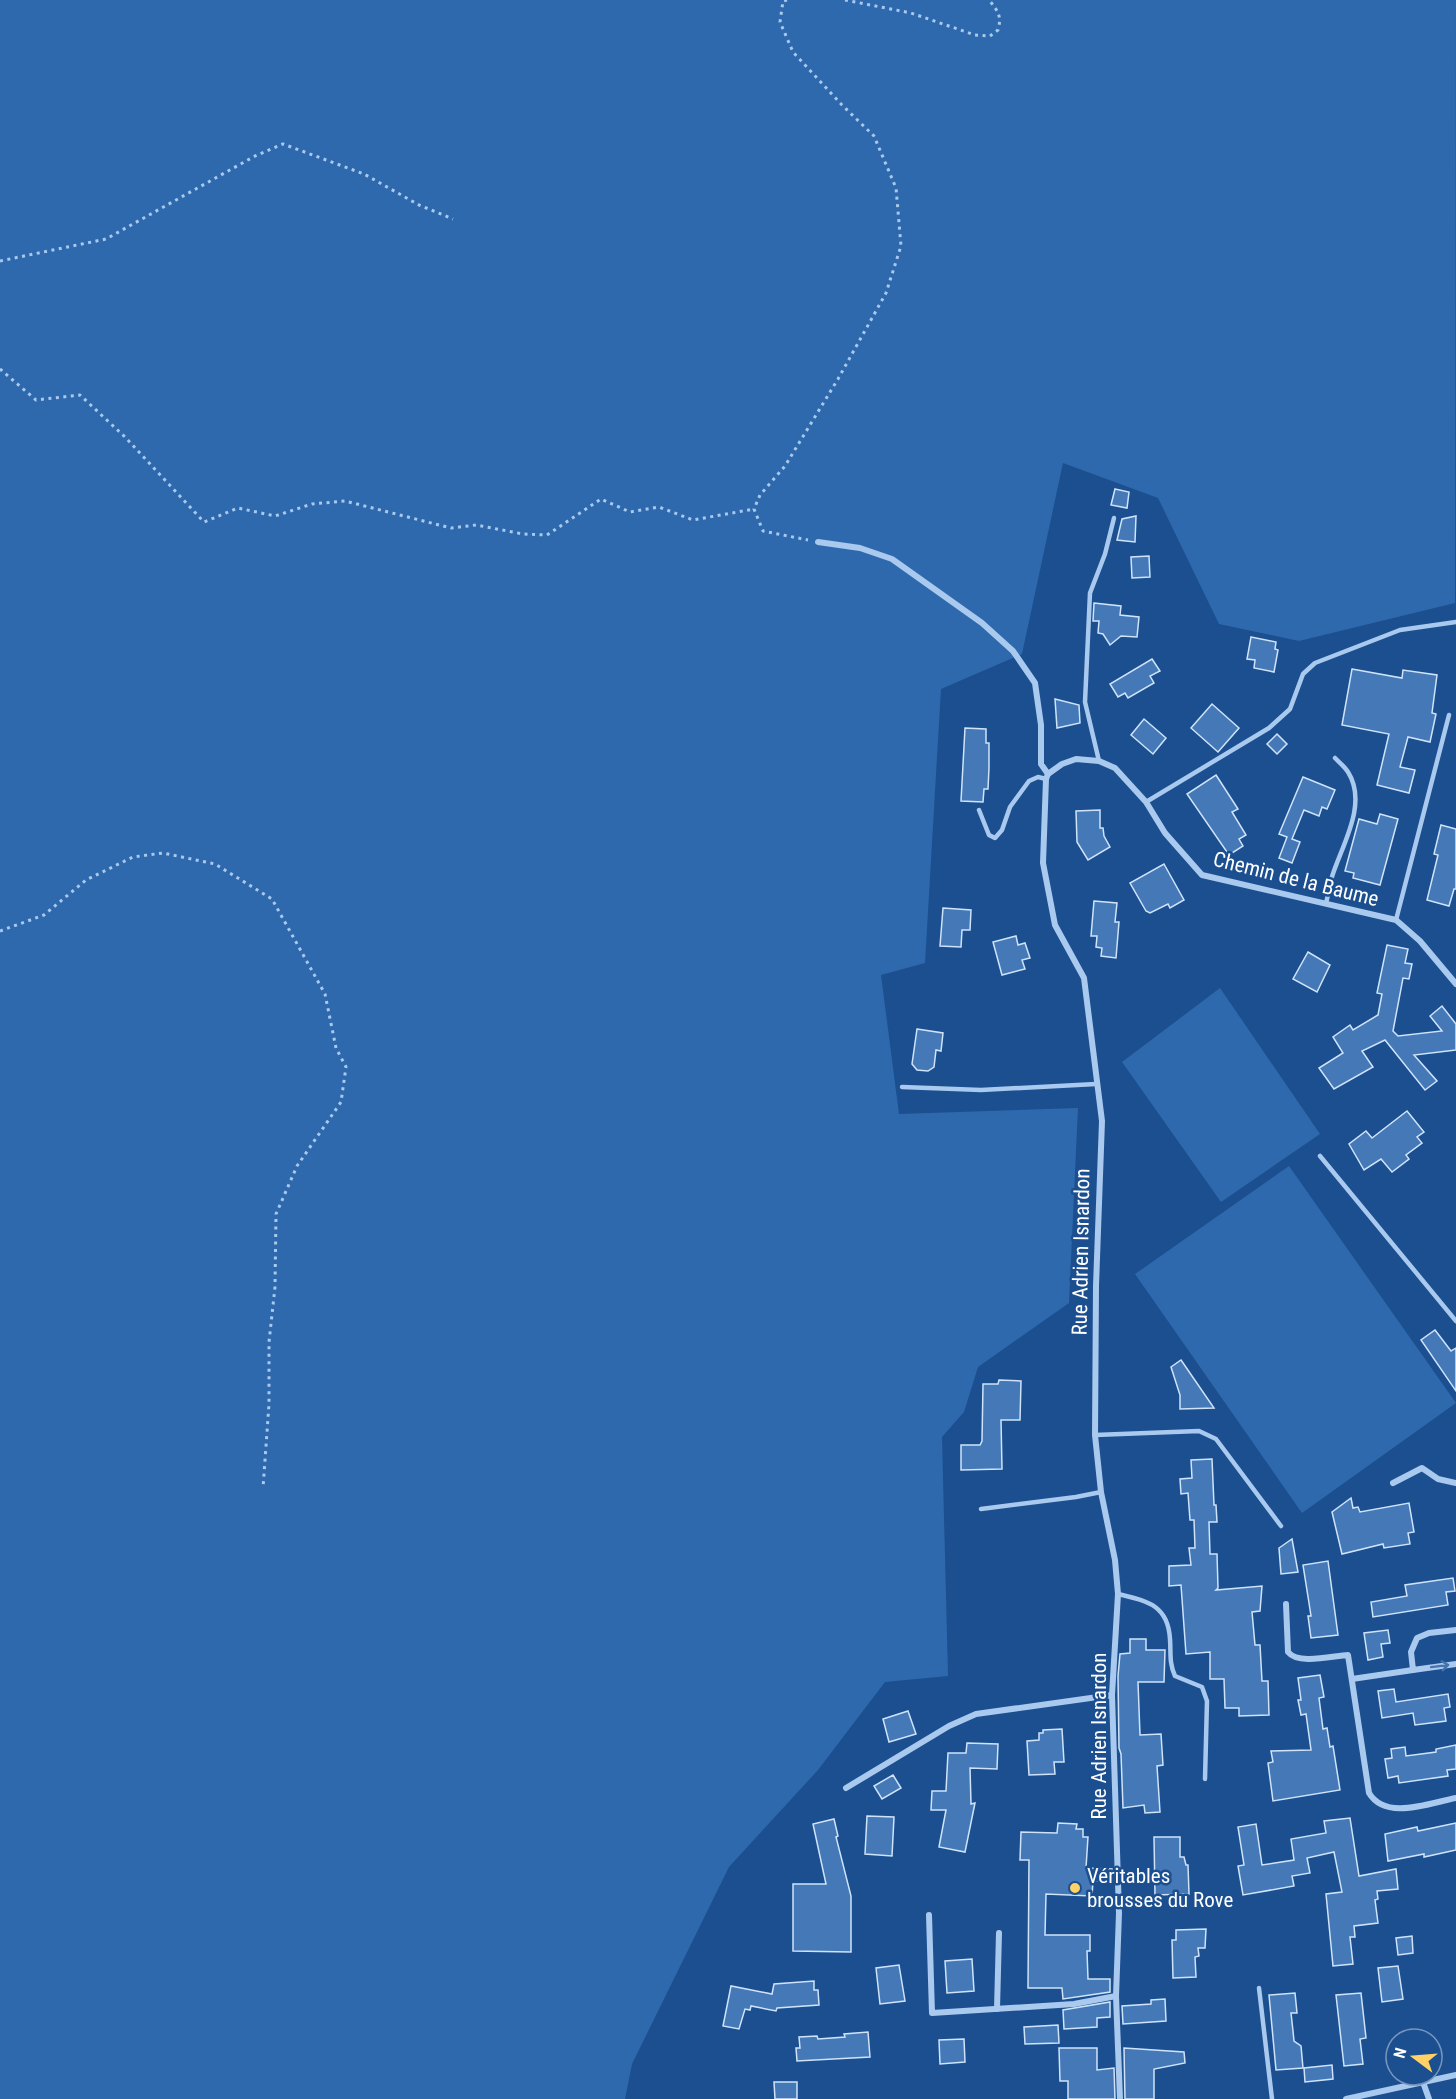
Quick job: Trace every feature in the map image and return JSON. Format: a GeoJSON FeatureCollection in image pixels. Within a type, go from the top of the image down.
{"type":"FeatureCollection","features":[{"type":"Feature","properties":{"kind":"street","name":"Rue Adrien Isnardon"},"geometry":{"type":"LineString","coordinates":[[818,542],[860,548],[892,559],[982,623],[1013,651],[1035,683],[1041,725],[1041,765],[1047,776],[1043,863],[1055,925],[1084,978],[1101,1121],[1096,1286],[1095,1435],[1101,1492],[1115,1560],[1118,1594],[1112,1695],[1119,1913],[1116,1996],[1120,2099]]}},
{"type":"Feature","properties":{"kind":"street"},"geometry":{"type":"LineString","coordinates":[[1047,776],[1062,764],[1076,759],[1099,761]]}},
{"type":"Feature","properties":{"kind":"street","name":"Chemin de la Baume"},"geometry":{"type":"LineString","coordinates":[[1099,761],[1114,768],[1146,802],[1165,833],[1202,875],[1396,920],[1420,941],[1456,984]]}},
{"type":"Feature","properties":{"kind":"street"},"geometry":{"type":"LineString","coordinates":[[1393,1483],[1422,1468],[1438,1479],[1456,1484]]}},
{"type":"Feature","properties":{"kind":"street"},"geometry":{"type":"LineString","coordinates":[[1286,1604],[1288,1652],[1292,1657],[1300,1659],[1348,1655],[1369,1793],[1375,1802],[1386,1807],[1400,1808],[1456,1798]]}},
{"type":"Feature","properties":{"kind":"street"},"geometry":{"type":"LineString","coordinates":[[1413,1670],[1411,1652],[1417,1638],[1429,1633],[1456,1630]]}},
{"type":"Feature","properties":{"kind":"street"},"geometry":{"type":"LineString","coordinates":[[1352,1679],[1456,1664]]}},
{"type":"Feature","properties":{"kind":"street"},"geometry":{"type":"LineString","coordinates":[[846,1788],[949,1726],[976,1714],[1112,1695]]}},
{"type":"Feature","properties":{"kind":"street"},"geometry":{"type":"LineString","coordinates":[[929,1915],[932,2013],[1074,2004],[1116,1996]]}},
{"type":"Feature","properties":{"kind":"street"},"geometry":{"type":"LineString","coordinates":[[997,2009],[999,1933]]}},
{"type":"Feature","properties":{"kind":"street"},"geometry":{"type":"LineString","coordinates":[[1346,2099],[1400,2087]]}},
{"type":"Feature","properties":{"kind":"lane"},"geometry":{"type":"LineString","coordinates":[[1099,761],[1085,702],[1090,593],[1105,554],[1113,518]]}},
{"type":"Feature","properties":{"kind":"lane"},"geometry":{"type":"LineString","coordinates":[[1146,802],[1269,728],[1290,709],[1303,674],[1315,663],[1400,630],[1456,622]]}},
{"type":"Feature","properties":{"kind":"lane"},"geometry":{"type":"LineString","coordinates":[[1396,920],[1449,716]]}},
{"type":"Feature","properties":{"kind":"lane"},"geometry":{"type":"LineString","coordinates":[[1326,903],[1330,881],[1352,821],[1355,805],[1354,788],[1348,772],[1335,758]]}},
{"type":"Feature","properties":{"kind":"lane"},"geometry":{"type":"LineString","coordinates":[[979,810],[989,835],[995,838],[1002,830],[1010,807],[1029,781],[1047,776]]}},
{"type":"Feature","properties":{"kind":"lane"},"geometry":{"type":"LineString","coordinates":[[902,1088],[981,1090],[1096,1084]]}},
{"type":"Feature","properties":{"kind":"lane"},"geometry":{"type":"LineString","coordinates":[[1320,1156],[1456,1321]]}},
{"type":"Feature","properties":{"kind":"lane"},"geometry":{"type":"LineString","coordinates":[[1095,1435],[1199,1431],[1216,1438],[1281,1526]]}},
{"type":"Feature","properties":{"kind":"lane"},"geometry":{"type":"LineString","coordinates":[[981,1509],[1101,1492]]}},
{"type":"Feature","properties":{"kind":"lane"},"geometry":{"type":"LineString","coordinates":[[1118,1594],[1148,1601],[1161,1610],[1170,1637],[1170,1665],[1175,1676],[1202,1687],[1207,1701],[1205,1779]]}},
{"type":"Feature","properties":{"kind":"lane"},"geometry":{"type":"LineString","coordinates":[[1259,1988],[1272,2099]]}},
{"type":"Feature","properties":{"kind":"path"},"geometry":{"type":"LineString","coordinates":[[787,0],[783,2],[780,22],[793,52],[874,136],[896,188],[901,246],[886,293],[838,379],[785,466],[760,495],[754,509],[763,531],[818,542]]}},
{"type":"Feature","properties":{"kind":"path"},"geometry":{"type":"LineString","coordinates":[[845,0],[911,13],[975,36],[990,36],[998,30],[1000,21],[998,11],[989,0]]}},
{"type":"Feature","properties":{"kind":"path"},"geometry":{"type":"LineString","coordinates":[[0,261],[106,238],[255,156],[283,144],[364,174],[419,205],[453,219]]}},
{"type":"Feature","properties":{"kind":"path"},"geometry":{"type":"LineString","coordinates":[[0,369],[36,400],[81,395],[125,437],[204,522],[238,508],[275,516],[312,504],[345,501],[451,528],[476,525],[523,534],[547,535],[600,499],[630,512],[659,507],[693,520],[754,509]]}},
{"type":"Feature","properties":{"kind":"path"},"geometry":{"type":"LineString","coordinates":[[0,932],[44,915],[86,880],[133,857],[163,853],[215,864],[272,898],[325,994],[336,1048],[346,1067],[341,1102],[297,1166],[276,1214],[275,1287],[269,1342],[269,1404],[263,1488]]}},
{"type":"Feature","properties":{"kind":"shaded area"},"geometry":{"type":"Polygon","coordinates":[[[0,0],[1456,0],[1455,603],[1299,641],[1219,624],[1158,498],[1063,463],[1022,654],[941,689],[925,963],[881,975],[899,1114],[1078,1108],[1069,1303],[978,1367],[964,1412],[942,1437],[948,1676],[885,1682],[818,1770],[729,1867],[632,2064],[625,2099],[0,2099],[0,0]]]}},
{"type":"Feature","properties":{"kind":"shaded area"},"geometry":{"type":"Polygon","coordinates":[[[1220,988],[1320,1134],[1221,1202],[1122,1062],[1220,988]]]}},
{"type":"Feature","properties":{"kind":"shaded area"},"geometry":{"type":"Polygon","coordinates":[[[1289,1166],[1456,1403],[1302,1513],[1135,1274],[1289,1166]]]}},
{"type":"Feature","properties":{"kind":"building"},"geometry":{"type":"Polygon","coordinates":[[[1115,489],[1129,492],[1127,508],[1111,505],[1115,489]]]}},
{"type":"Feature","properties":{"kind":"building"},"geometry":{"type":"Polygon","coordinates":[[[1136,516],[1135,542],[1117,540],[1122,519],[1136,516]]]}},
{"type":"Feature","properties":{"kind":"building"},"geometry":{"type":"Polygon","coordinates":[[[1149,556],[1150,577],[1132,578],[1131,557],[1149,556]]]}},
{"type":"Feature","properties":{"kind":"building"},"geometry":{"type":"Polygon","coordinates":[[[1094,603],[1121,606],[1120,615],[1139,617],[1137,637],[1121,636],[1110,645],[1103,634],[1098,633],[1099,621],[1093,621],[1094,603]]]}},
{"type":"Feature","properties":{"kind":"building"},"geometry":{"type":"Polygon","coordinates":[[[1251,637],[1276,642],[1275,649],[1278,650],[1274,672],[1254,668],[1255,660],[1247,659],[1251,637]]]}},
{"type":"Feature","properties":{"kind":"building"},"geometry":{"type":"Polygon","coordinates":[[[1152,659],[1160,671],[1150,676],[1154,683],[1128,698],[1125,693],[1118,697],[1110,684],[1152,659]]]}},
{"type":"Feature","properties":{"kind":"building"},"geometry":{"type":"Polygon","coordinates":[[[1352,669],[1402,678],[1403,670],[1437,675],[1432,713],[1436,714],[1430,742],[1408,737],[1400,767],[1415,770],[1409,793],[1377,785],[1389,734],[1342,725],[1352,669]]]}},
{"type":"Feature","properties":{"kind":"building"},"geometry":{"type":"Polygon","coordinates":[[[1055,699],[1079,705],[1080,723],[1057,728],[1055,699]]]}},
{"type":"Feature","properties":{"kind":"building"},"geometry":{"type":"Polygon","coordinates":[[[1212,704],[1239,728],[1218,752],[1191,728],[1212,704]]]}},
{"type":"Feature","properties":{"kind":"building"},"geometry":{"type":"Polygon","coordinates":[[[1144,719],[1166,738],[1153,754],[1131,735],[1144,719]]]}},
{"type":"Feature","properties":{"kind":"building"},"geometry":{"type":"Polygon","coordinates":[[[965,728],[986,729],[986,743],[989,743],[989,768],[988,789],[984,789],[983,802],[961,801],[965,728]]]}},
{"type":"Feature","properties":{"kind":"building"},"geometry":{"type":"Polygon","coordinates":[[[1277,734],[1287,744],[1277,754],[1267,744],[1277,734]]]}},
{"type":"Feature","properties":{"kind":"building"},"geometry":{"type":"Polygon","coordinates":[[[1216,775],[1238,809],[1232,812],[1246,835],[1239,839],[1243,846],[1229,855],[1187,794],[1216,775]]]}},
{"type":"Feature","properties":{"kind":"building"},"geometry":{"type":"Polygon","coordinates":[[[1303,777],[1335,790],[1327,809],[1322,807],[1319,816],[1304,810],[1292,839],[1300,842],[1292,863],[1279,858],[1287,837],[1279,834],[1303,777]]]}},
{"type":"Feature","properties":{"kind":"building"},"geometry":{"type":"Polygon","coordinates":[[[1100,810],[1100,828],[1103,828],[1104,836],[1110,847],[1088,860],[1077,842],[1076,811],[1100,810]]]}},
{"type":"Feature","properties":{"kind":"building"},"geometry":{"type":"Polygon","coordinates":[[[1380,814],[1398,819],[1380,885],[1353,878],[1354,873],[1345,871],[1359,819],[1377,824],[1380,814]]]}},
{"type":"Feature","properties":{"kind":"building"},"geometry":{"type":"Polygon","coordinates":[[[1441,825],[1456,829],[1456,889],[1454,889],[1449,906],[1427,900],[1438,855],[1434,854],[1441,825]]]}},
{"type":"Feature","properties":{"kind":"building"},"geometry":{"type":"Polygon","coordinates":[[[1164,864],[1184,900],[1170,908],[1168,904],[1150,913],[1146,911],[1130,883],[1164,864]]]}},
{"type":"Feature","properties":{"kind":"building"},"geometry":{"type":"Polygon","coordinates":[[[1094,901],[1117,903],[1115,922],[1119,922],[1116,958],[1101,956],[1102,948],[1096,947],[1097,936],[1091,936],[1094,901]]]}},
{"type":"Feature","properties":{"kind":"building"},"geometry":{"type":"Polygon","coordinates":[[[943,908],[971,910],[970,930],[962,930],[961,947],[940,946],[943,908]]]}},
{"type":"Feature","properties":{"kind":"building"},"geometry":{"type":"Polygon","coordinates":[[[1016,936],[1018,945],[1025,943],[1030,958],[1022,960],[1025,969],[1002,975],[993,942],[1016,936]]]}},
{"type":"Feature","properties":{"kind":"building"},"geometry":{"type":"Polygon","coordinates":[[[1387,945],[1408,949],[1405,963],[1412,964],[1409,979],[1403,978],[1393,1031],[1398,1036],[1442,1031],[1430,1016],[1442,1006],[1456,1024],[1456,1050],[1414,1055],[1437,1081],[1425,1090],[1385,1040],[1362,1051],[1373,1067],[1334,1089],[1319,1068],[1343,1053],[1333,1037],[1350,1025],[1353,1030],[1378,1015],[1382,994],[1377,993],[1387,945]]]}},
{"type":"Feature","properties":{"kind":"building"},"geometry":{"type":"Polygon","coordinates":[[[1308,952],[1330,965],[1317,992],[1293,979],[1308,952]]]}},
{"type":"Feature","properties":{"kind":"building"},"geometry":{"type":"Polygon","coordinates":[[[917,1029],[943,1033],[941,1051],[936,1050],[934,1067],[928,1071],[917,1070],[912,1064],[917,1029]]]}},
{"type":"Feature","properties":{"kind":"building"},"geometry":{"type":"Polygon","coordinates":[[[1407,1111],[1424,1132],[1417,1137],[1422,1143],[1406,1155],[1409,1159],[1392,1172],[1381,1159],[1364,1170],[1349,1144],[1366,1131],[1372,1138],[1407,1111]]]}},
{"type":"Feature","properties":{"kind":"building"},"geometry":{"type":"Polygon","coordinates":[[[1435,1330],[1451,1351],[1456,1348],[1456,1391],[1421,1340],[1435,1330]]]}},
{"type":"Feature","properties":{"kind":"building"},"geometry":{"type":"Polygon","coordinates":[[[1181,1360],[1214,1408],[1180,1409],[1180,1395],[1171,1367],[1181,1360]]]}},
{"type":"Feature","properties":{"kind":"building"},"geometry":{"type":"Polygon","coordinates":[[[999,1380],[1021,1381],[1020,1420],[1001,1420],[1002,1469],[961,1470],[961,1445],[980,1445],[982,1441],[983,1384],[998,1384],[999,1380]]]}},
{"type":"Feature","properties":{"kind":"building"},"geometry":{"type":"Polygon","coordinates":[[[1212,1459],[1217,1522],[1209,1522],[1210,1554],[1217,1554],[1218,1588],[1216,1590],[1262,1586],[1260,1611],[1252,1612],[1255,1645],[1260,1645],[1262,1681],[1268,1681],[1269,1715],[1239,1716],[1239,1708],[1225,1708],[1224,1679],[1210,1679],[1210,1652],[1186,1654],[1181,1585],[1169,1586],[1169,1566],[1191,1565],[1189,1548],[1195,1548],[1194,1520],[1190,1520],[1188,1493],[1181,1494],[1180,1479],[1192,1478],[1191,1460],[1212,1459]]]}},
{"type":"Feature","properties":{"kind":"building"},"geometry":{"type":"Polygon","coordinates":[[[1351,1498],[1353,1508],[1358,1507],[1360,1512],[1409,1503],[1414,1532],[1408,1533],[1410,1544],[1384,1548],[1383,1544],[1342,1554],[1332,1512],[1351,1498]]]}},
{"type":"Feature","properties":{"kind":"building"},"geometry":{"type":"Polygon","coordinates":[[[1292,1539],[1298,1572],[1281,1574],[1279,1548],[1292,1539]]]}},
{"type":"Feature","properties":{"kind":"building"},"geometry":{"type":"Polygon","coordinates":[[[1328,1561],[1338,1635],[1311,1638],[1308,1616],[1311,1616],[1303,1565],[1328,1561]]]}},
{"type":"Feature","properties":{"kind":"building"},"geometry":{"type":"Polygon","coordinates":[[[1453,1578],[1455,1591],[1446,1592],[1448,1605],[1373,1617],[1371,1602],[1407,1596],[1405,1585],[1453,1578]]]}},
{"type":"Feature","properties":{"kind":"building"},"geometry":{"type":"Polygon","coordinates":[[[1388,1630],[1390,1643],[1381,1644],[1383,1657],[1368,1660],[1364,1633],[1388,1630]]]}},
{"type":"Feature","properties":{"kind":"building"},"geometry":{"type":"Polygon","coordinates":[[[1130,1639],[1146,1639],[1146,1650],[1165,1650],[1164,1682],[1138,1682],[1140,1735],[1161,1734],[1163,1765],[1157,1766],[1160,1812],[1145,1813],[1144,1805],[1123,1808],[1118,1676],[1120,1654],[1130,1653],[1130,1639]]]}},
{"type":"Feature","properties":{"kind":"building"},"geometry":{"type":"Polygon","coordinates":[[[1320,1675],[1324,1697],[1319,1698],[1323,1729],[1327,1728],[1330,1747],[1333,1746],[1340,1790],[1273,1801],[1268,1763],[1273,1762],[1271,1751],[1311,1750],[1306,1714],[1301,1715],[1298,1700],[1301,1700],[1298,1678],[1320,1675]]]}},
{"type":"Feature","properties":{"kind":"building"},"geometry":{"type":"Polygon","coordinates":[[[1394,1689],[1396,1702],[1448,1694],[1450,1707],[1444,1708],[1446,1721],[1415,1725],[1413,1713],[1382,1718],[1378,1691],[1394,1689]]]}},
{"type":"Feature","properties":{"kind":"building"},"geometry":{"type":"Polygon","coordinates":[[[908,1711],[916,1734],[889,1742],[883,1719],[908,1711]]]}},
{"type":"Feature","properties":{"kind":"building"},"geometry":{"type":"Polygon","coordinates":[[[1062,1729],[1064,1762],[1054,1762],[1055,1774],[1029,1775],[1027,1741],[1039,1740],[1039,1733],[1043,1733],[1043,1730],[1062,1729]]]}},
{"type":"Feature","properties":{"kind":"building"},"geometry":{"type":"Polygon","coordinates":[[[967,1743],[998,1744],[997,1769],[970,1768],[971,1804],[975,1803],[965,1852],[939,1847],[946,1810],[931,1810],[932,1791],[946,1791],[948,1753],[966,1753],[967,1743]]]}},
{"type":"Feature","properties":{"kind":"building"},"geometry":{"type":"Polygon","coordinates":[[[1456,1745],[1456,1769],[1447,1770],[1448,1776],[1399,1783],[1398,1776],[1388,1778],[1385,1759],[1392,1758],[1391,1749],[1405,1747],[1406,1756],[1436,1752],[1436,1749],[1456,1745]]]}},
{"type":"Feature","properties":{"kind":"building"},"geometry":{"type":"Polygon","coordinates":[[[893,1775],[901,1788],[882,1799],[874,1786],[893,1775]]]}},
{"type":"Feature","properties":{"kind":"building"},"geometry":{"type":"Polygon","coordinates":[[[867,1816],[894,1817],[892,1856],[865,1854],[867,1816]]]}},
{"type":"Feature","properties":{"kind":"building"},"geometry":{"type":"Polygon","coordinates":[[[1350,1818],[1359,1876],[1396,1869],[1398,1889],[1377,1891],[1378,1899],[1375,1900],[1378,1923],[1354,1926],[1355,1937],[1350,1937],[1353,1964],[1333,1966],[1326,1894],[1342,1892],[1334,1852],[1307,1858],[1310,1873],[1292,1876],[1294,1886],[1243,1895],[1238,1866],[1244,1865],[1238,1827],[1256,1824],[1262,1865],[1294,1860],[1291,1839],[1326,1833],[1324,1821],[1350,1818]]]}},
{"type":"Feature","properties":{"kind":"building"},"geometry":{"type":"Polygon","coordinates":[[[834,1819],[838,1836],[836,1837],[851,1896],[851,1952],[793,1951],[793,1884],[826,1884],[813,1824],[834,1819]]]}},
{"type":"Feature","properties":{"kind":"building"},"geometry":{"type":"Polygon","coordinates":[[[1058,1823],[1077,1824],[1076,1829],[1083,1829],[1083,1837],[1088,1837],[1086,1868],[1112,1869],[1113,1881],[1093,1881],[1092,1896],[1046,1894],[1045,1935],[1090,1935],[1090,1951],[1087,1951],[1088,1979],[1110,1979],[1110,1992],[1063,1999],[1062,1988],[1028,1988],[1029,1860],[1020,1860],[1021,1832],[1057,1833],[1058,1823]]]}},
{"type":"Feature","properties":{"kind":"building"},"geometry":{"type":"Polygon","coordinates":[[[1456,1823],[1456,1850],[1424,1857],[1424,1854],[1388,1861],[1385,1834],[1417,1827],[1418,1831],[1456,1823]]]}},
{"type":"Feature","properties":{"kind":"building"},"geometry":{"type":"Polygon","coordinates":[[[1154,1837],[1180,1837],[1180,1857],[1184,1857],[1188,1865],[1189,1894],[1155,1895],[1154,1837]]]}},
{"type":"Feature","properties":{"kind":"building"},"geometry":{"type":"Polygon","coordinates":[[[1206,1929],[1205,1948],[1198,1948],[1199,1956],[1195,1957],[1196,1977],[1173,1978],[1172,1940],[1176,1940],[1176,1930],[1206,1929]]]}},
{"type":"Feature","properties":{"kind":"building"},"geometry":{"type":"Polygon","coordinates":[[[1412,1936],[1413,1953],[1398,1955],[1396,1938],[1412,1936]]]}},
{"type":"Feature","properties":{"kind":"building"},"geometry":{"type":"Polygon","coordinates":[[[972,1959],[974,1991],[947,1993],[945,1961],[972,1959]]]}},
{"type":"Feature","properties":{"kind":"building"},"geometry":{"type":"Polygon","coordinates":[[[899,1965],[905,2001],[880,2004],[876,1968],[899,1965]]]}},
{"type":"Feature","properties":{"kind":"building"},"geometry":{"type":"Polygon","coordinates":[[[1398,1966],[1403,1999],[1382,2002],[1378,1968],[1398,1966]]]}},
{"type":"Feature","properties":{"kind":"building"},"geometry":{"type":"Polygon","coordinates":[[[814,1981],[814,1990],[818,1990],[819,2005],[777,2008],[776,2011],[751,2006],[750,2010],[745,2009],[739,2029],[723,2026],[731,1986],[772,1994],[774,1984],[814,1981]]]}},
{"type":"Feature","properties":{"kind":"building"},"geometry":{"type":"Polygon","coordinates":[[[1295,1993],[1297,2013],[1291,2013],[1294,2041],[1301,2046],[1303,2068],[1276,2070],[1269,1995],[1295,1993]]]}},
{"type":"Feature","properties":{"kind":"building"},"geometry":{"type":"Polygon","coordinates":[[[1361,1993],[1366,2038],[1360,2039],[1363,2064],[1344,2066],[1336,1995],[1361,1993]]]}},
{"type":"Feature","properties":{"kind":"building"},"geometry":{"type":"Polygon","coordinates":[[[1165,1999],[1166,2021],[1123,2024],[1122,2006],[1151,2004],[1151,2000],[1165,1999]]]}},
{"type":"Feature","properties":{"kind":"building"},"geometry":{"type":"Polygon","coordinates":[[[1110,2002],[1110,2017],[1097,2018],[1097,2027],[1064,2029],[1063,2010],[1110,2002]]]}},
{"type":"Feature","properties":{"kind":"building"},"geometry":{"type":"Polygon","coordinates":[[[1058,2025],[1059,2043],[1025,2044],[1024,2027],[1058,2025]]]}},
{"type":"Feature","properties":{"kind":"building"},"geometry":{"type":"Polygon","coordinates":[[[868,2032],[870,2057],[797,2061],[796,2048],[800,2048],[799,2037],[817,2036],[818,2039],[868,2032]]]}},
{"type":"Feature","properties":{"kind":"building"},"geometry":{"type":"Polygon","coordinates":[[[964,2039],[965,2062],[940,2064],[939,2040],[964,2039]]]}},
{"type":"Feature","properties":{"kind":"building"},"geometry":{"type":"Polygon","coordinates":[[[1059,2048],[1097,2048],[1097,2070],[1114,2068],[1115,2099],[1068,2099],[1068,2081],[1060,2081],[1059,2048]]]}},
{"type":"Feature","properties":{"kind":"building"},"geometry":{"type":"Polygon","coordinates":[[[1124,2048],[1184,2052],[1185,2063],[1154,2069],[1154,2099],[1125,2099],[1124,2048]]]}},
{"type":"Feature","properties":{"kind":"building"},"geometry":{"type":"Polygon","coordinates":[[[1332,2065],[1333,2079],[1305,2082],[1304,2068],[1332,2065]]]}},
{"type":"Feature","properties":{"kind":"building"},"geometry":{"type":"Polygon","coordinates":[[[774,2082],[797,2082],[797,2099],[775,2099],[774,2082]]]}},
{"type":"Feature","properties":{"kind":"place","name":"Véritables brousses du Rove"},"geometry":{"type":"Point","coordinates":[1075,1888]}}]}
